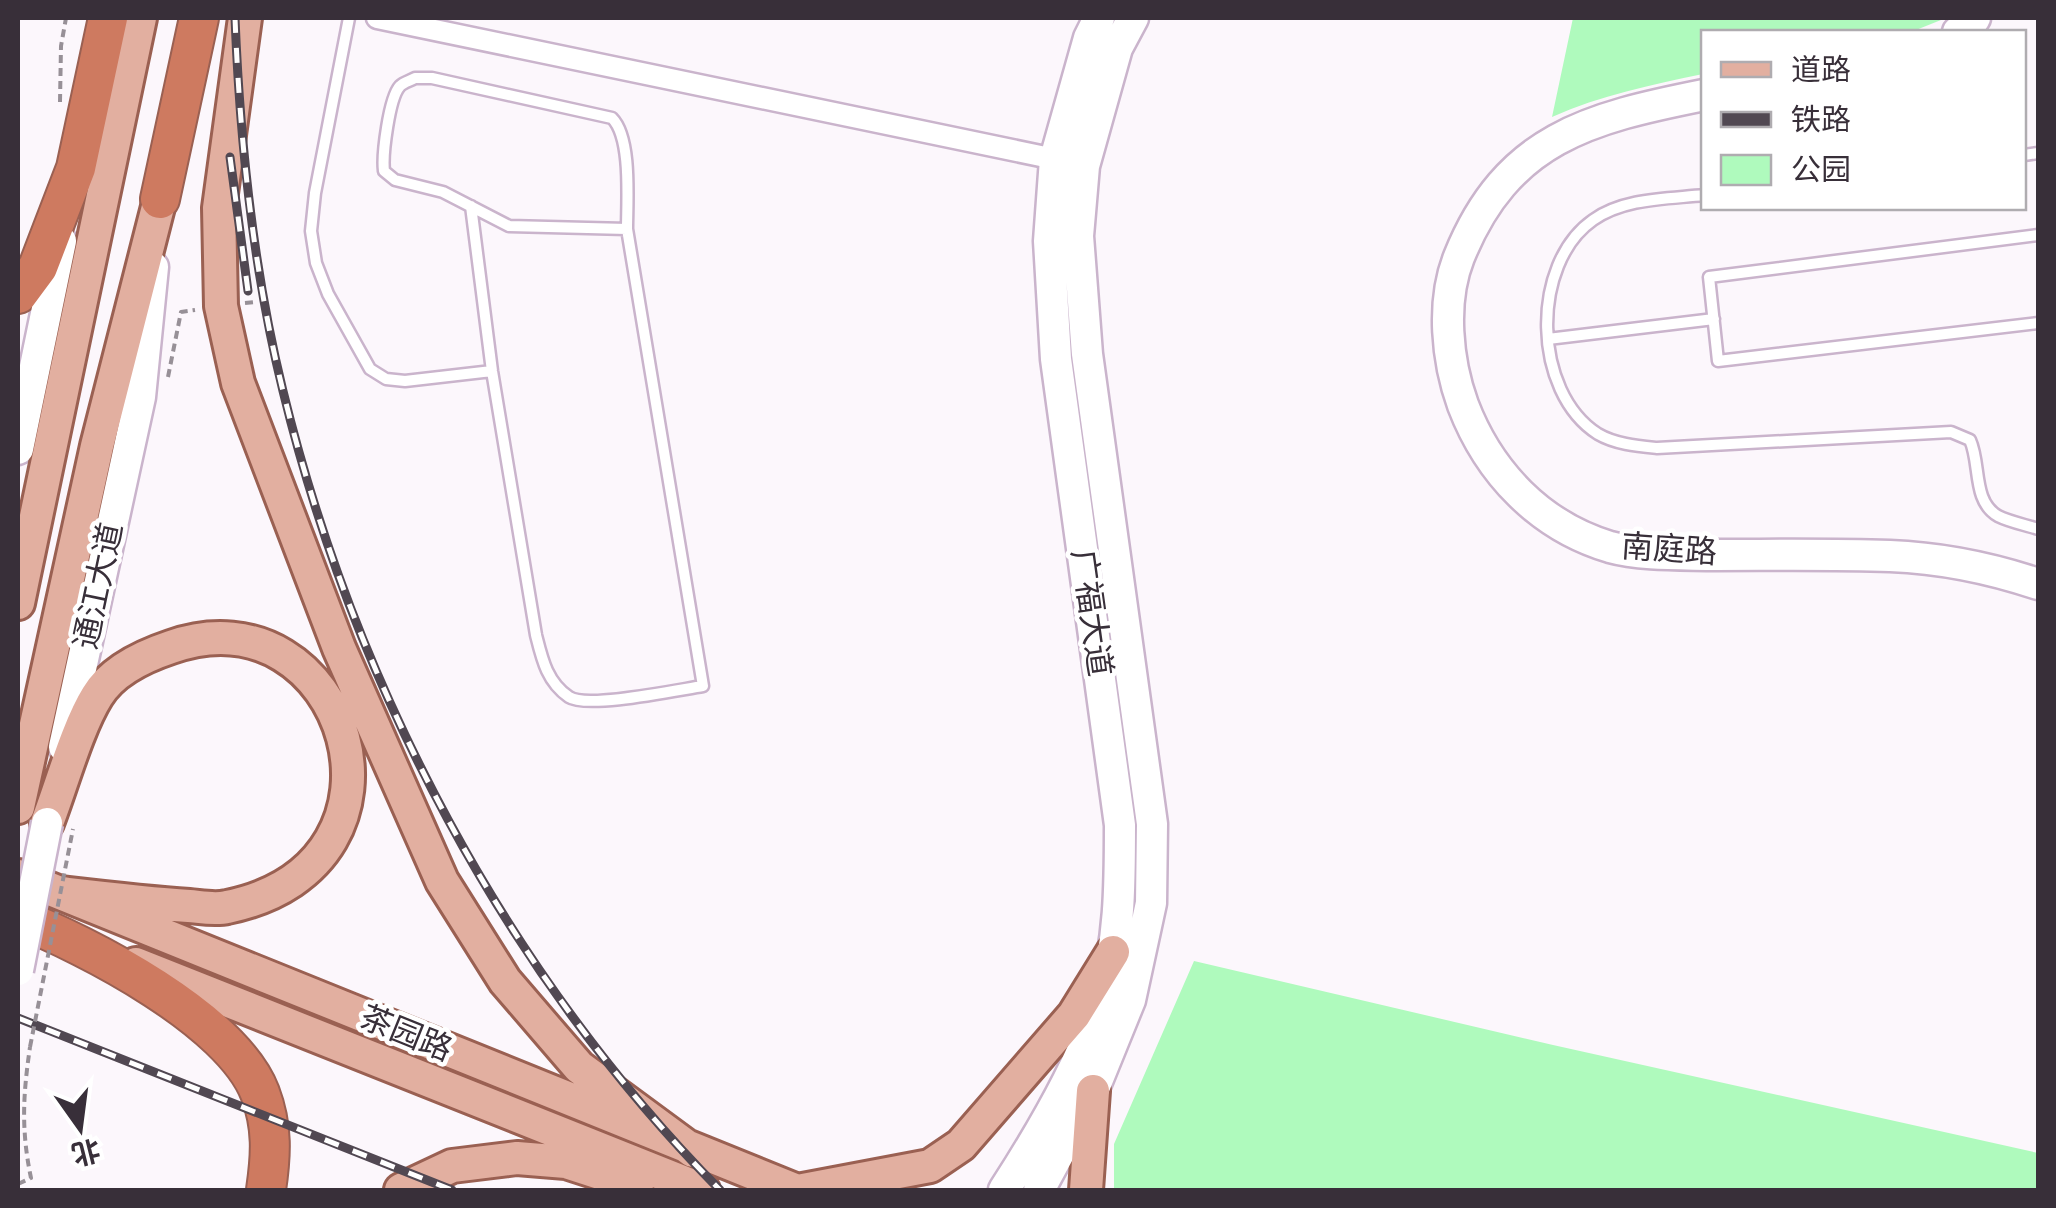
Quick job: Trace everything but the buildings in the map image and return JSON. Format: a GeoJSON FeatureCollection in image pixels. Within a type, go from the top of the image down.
{"type":"FeatureCollection","features":[{"type":"Feature","properties":{"kind":"highway"},"geometry":{"type":"LineString","coordinates":[[18,294],[38,266],[76,168],[108,18]]}},
{"type":"Feature","properties":{"kind":"highway","name":"通江大道"},"geometry":{"type":"LineString","coordinates":[[160,199],[198,18]]}},
{"type":"Feature","properties":{"kind":"highway"},"geometry":{"type":"LineString","coordinates":[[18,918],[66,937],[170,998],[238,1054],[260,1092],[273,1142],[266,1190]]}},
{"type":"Feature","properties":{"kind":"main road"},"geometry":{"type":"LineString","coordinates":[[18,602],[140,18]]}},
{"type":"Feature","properties":{"kind":"main road"},"geometry":{"type":"LineString","coordinates":[[245,18],[219,208],[221,306],[238,383],[332,631],[442,881],[505,981],[579,1067],[693,1151]]}},
{"type":"Feature","properties":{"kind":"main road","name":"广福大道"},"geometry":{"type":"LineString","coordinates":[[1006,1188],[1064,1086],[1102,1000],[1120,898],[1120,825],[1056,359],[1049,241],[1055,159],[1088,38],[1099,18]]}},
{"type":"Feature","properties":{"kind":"main road","name":"广福大道"},"geometry":{"type":"LineString","coordinates":[[1039,1190],[1093,1091],[1130,1000],[1151,903],[1152,824],[1087,354],[1078,236],[1084,166],[1118,48],[1133,18]]}},
{"type":"Feature","properties":{"kind":"main road","name":"南庭路"},"geometry":{"type":"LineString","coordinates":[[1701,96],[1618,112],[1558,136],[1508,178],[1474,220],[1454,270],[1448,320],[1454,380],[1476,438],[1511,488],[1561,527],[1612,548],[1667,554],[1892,556],[1952,561],[2038,584]]}},
{"type":"Feature","properties":{"kind":"main road"},"geometry":{"type":"LineString","coordinates":[[18,449],[76,168]]}},
{"type":"Feature","properties":{"kind":"main road","name":"通江大道"},"geometry":{"type":"LineString","coordinates":[[18,807],[98,446],[160,199]]}},
{"type":"Feature","properties":{"kind":"main road","name":"通江大道"},"geometry":{"type":"LineString","coordinates":[[18,970],[60,826],[140,397],[160,199]]}},
{"type":"Feature","properties":{"kind":"main road"},"geometry":{"type":"LineString","coordinates":[[60,826],[98,694],[138,658],[190,640],[235,640],[277,651],[304,672],[326,697],[340,723],[348,764],[346,810],[326,848],[307,872],[266,896],[223,908],[61,893]]}},
{"type":"Feature","properties":{"kind":"main road","name":"茶园路"},"geometry":{"type":"LineString","coordinates":[[18,876],[795,1190]]}},
{"type":"Feature","properties":{"kind":"main road","name":"茶园路"},"geometry":{"type":"LineString","coordinates":[[66,937],[704,1190]]}},
{"type":"Feature","properties":{"kind":"main road"},"geometry":{"type":"LineString","coordinates":[[803,1190],[930,1166],[960,1145],[1074,1015],[1113,952]]}},
{"type":"Feature","properties":{"kind":"main road"},"geometry":{"type":"LineString","coordinates":[[1086,1190],[1093,1091]]}},
{"type":"Feature","properties":{"kind":"main road"},"geometry":{"type":"LineString","coordinates":[[402,1190],[452,1166],[517,1158],[566,1162],[652,1190]]}},
{"type":"Feature","properties":{"kind":"street"},"geometry":{"type":"LineString","coordinates":[[377,18],[1055,159]]}},
{"type":"Feature","properties":{"kind":"lane"},"geometry":{"type":"LineString","coordinates":[[350,18],[311,231],[316,263],[328,294],[370,368],[386,379],[405,381],[492,371]]}},
{"type":"Feature","properties":{"kind":"lane"},"geometry":{"type":"LineString","coordinates":[[470,206],[492,371],[536,635],[544,668],[558,688],[573,700],[606,701],[703,686],[627,230],[627,170],[620,128],[612,118],[432,78],[415,78],[400,86],[383,160],[384,171],[395,180],[443,192],[510,226],[627,230]]}},
{"type":"Feature","properties":{"kind":"lane"},"geometry":{"type":"LineString","coordinates":[[1701,194],[1623,204],[1595,218],[1578,233],[1552,280],[1550,366],[1580,418],[1599,435],[1657,448],[1951,432],[1970,440],[1977,456],[1984,504],[1999,516],[2038,530]]}},
{"type":"Feature","properties":{"kind":"lane"},"geometry":{"type":"LineString","coordinates":[[2038,235],[1709,277],[1718,361],[2038,323]]}},
{"type":"Feature","properties":{"kind":"lane"},"geometry":{"type":"LineString","coordinates":[[1548,339],[1714,319]]}},
{"type":"Feature","properties":{"kind":"path"},"geometry":{"type":"LineString","coordinates":[[60,117],[61,46],[66,18]]}},
{"type":"Feature","properties":{"kind":"path"},"geometry":{"type":"LineString","coordinates":[[166,388],[181,312],[256,302]]}},
{"type":"Feature","properties":{"kind":"path"},"geometry":{"type":"LineString","coordinates":[[18,1184],[31,1178],[22,1119],[60,826]]}},
{"type":"Feature","properties":{"kind":"green space"},"geometry":{"type":"Polygon","coordinates":[[[1573,18],[1946,18],[1916,30],[1701,30],[1701,74],[1608,97],[1552,117],[1573,18]]]}},
{"type":"Feature","properties":{"kind":"green space"},"geometry":{"type":"Polygon","coordinates":[[[1194,961],[2038,1153],[2038,1190],[1114,1190],[1114,1144],[1194,961]]]}},
{"type":"Feature","properties":{"kind":"railway"},"geometry":{"type":"LineString","coordinates":[[235,18],[250,206],[283,391],[314,501],[352,610],[396,717],[448,820],[507,920],[572,1015],[643,1106],[720,1190]]}},
{"type":"Feature","properties":{"kind":"railway"},"geometry":{"type":"LineString","coordinates":[[230,157],[248,291]]}},
{"type":"Feature","properties":{"kind":"railway"},"geometry":{"type":"LineString","coordinates":[[18,1018],[452,1190]]}}]}
